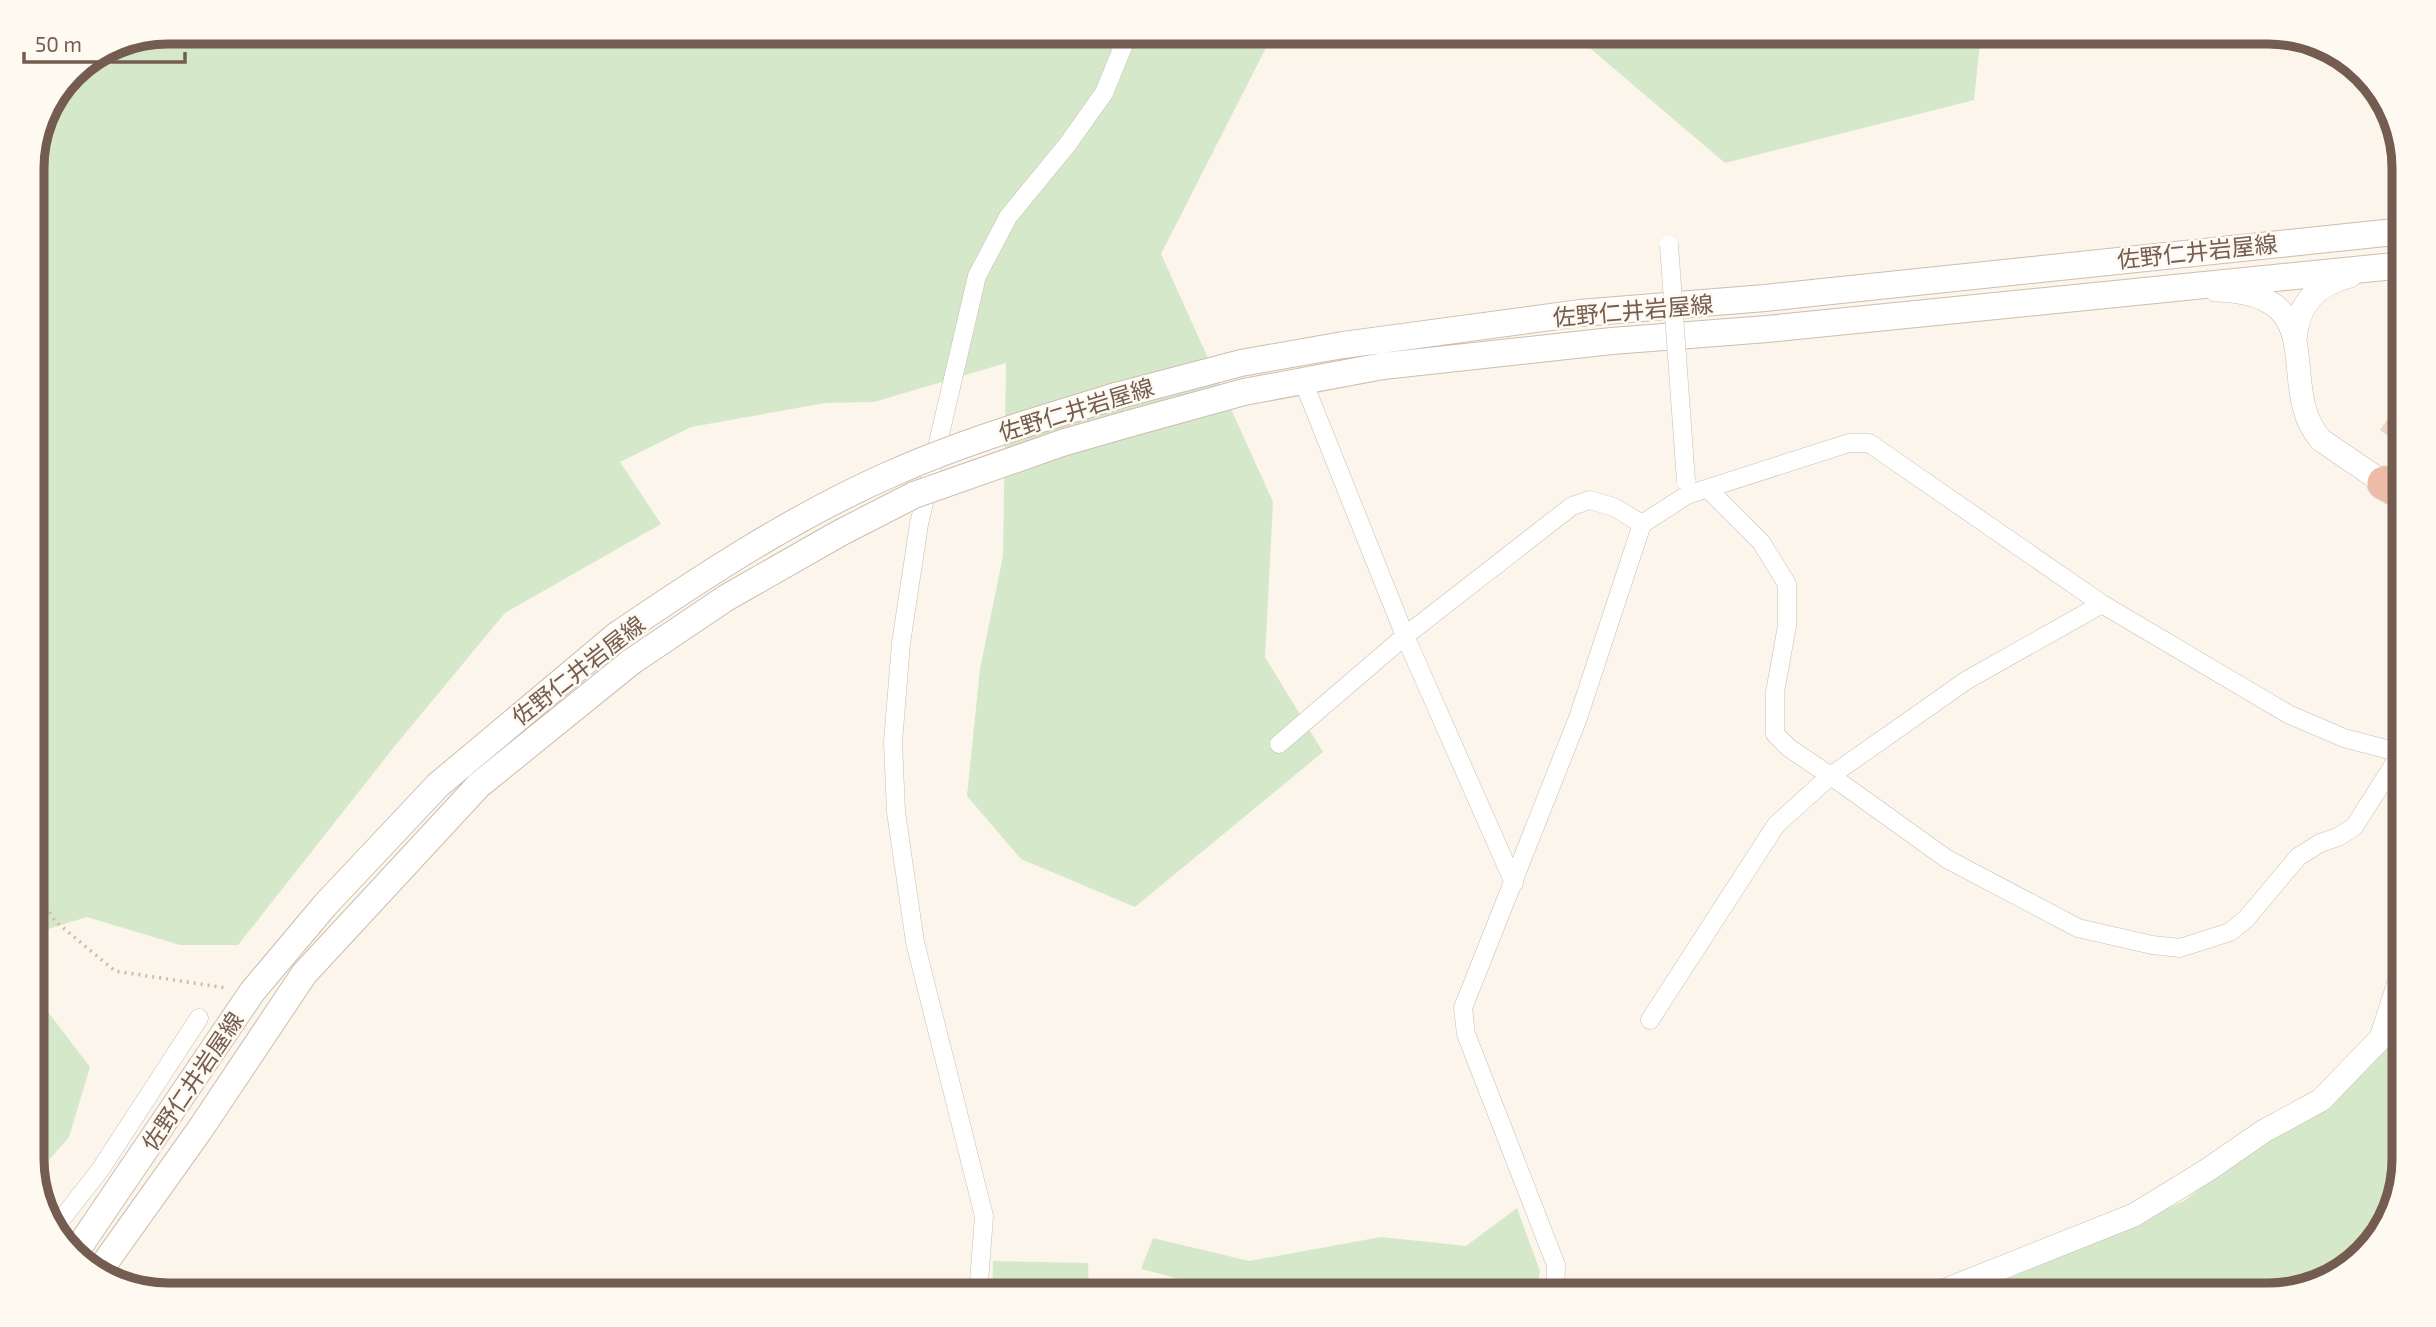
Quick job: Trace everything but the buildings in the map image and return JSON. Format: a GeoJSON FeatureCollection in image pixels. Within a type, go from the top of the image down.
{"type":"FeatureCollection","features":[{"type":"Feature","properties":{"kind":"main road","name":"佐野仁井岩屋線"},"geometry":{"type":"LineString","coordinates":[[80,1246],[252,992],[326,904],[438,785],[617,635],[694,583],[798,520],[893,473],[990,435],[1116,396],[1241,363],[1343,345],[1580,313],[1765,298],[2392,232]]}},
{"type":"Feature","properties":{"kind":"main road","name":"佐野仁井岩屋線"},"geometry":{"type":"LineString","coordinates":[[104,1265],[199,1131],[304,974],[479,785],[631,662],[726,598],[840,533],[914,495],[1062,443],[1244,392],[1383,366],[1599,342],[1767,329],[2392,266]]}},
{"type":"Feature","properties":{"kind":"street"},"geometry":{"type":"LineString","coordinates":[[979,1283],[984,1216],[915,942],[896,812],[893,742],[901,643],[919,524],[977,275],[1008,217],[1067,145],[1104,93],[1124,44]]}},
{"type":"Feature","properties":{"kind":"street"},"geometry":{"type":"LineString","coordinates":[[1670,245],[1687,488]]}},
{"type":"Feature","properties":{"kind":"street"},"geometry":{"type":"LineString","coordinates":[[2295,341],[2300,314],[2317,290],[2346,277],[2392,267]]}},
{"type":"Feature","properties":{"kind":"street"},"geometry":{"type":"LineString","coordinates":[[2098,296],[2220,290],[2246,294],[2272,305],[2284,315],[2291,326],[2304,408],[2313,431],[2321,440],[2392,485]]}},
{"type":"Feature","properties":{"kind":"street"},"geometry":{"type":"LineString","coordinates":[[1303,381],[1405,636],[1514,883]]}},
{"type":"Feature","properties":{"kind":"street"},"geometry":{"type":"LineString","coordinates":[[1555,1283],[1556,1265],[1465,1034],[1464,1008],[1578,718],[1642,524],[1687,488],[1708,489],[1849,443],[1869,443],[2102,604],[2288,714],[2344,738],[2392,750]]}},
{"type":"Feature","properties":{"kind":"street"},"geometry":{"type":"LineString","coordinates":[[1708,489],[1760,542],[1787,584],[1787,626],[1775,692],[1775,734],[1788,748],[1947,859],[2078,928],[2152,945],[2180,948],[2230,932],[2246,919],[2298,857],[2354,827],[2392,768]]}},
{"type":"Feature","properties":{"kind":"street"},"geometry":{"type":"LineString","coordinates":[[1279,744],[1405,636],[1572,506],[1590,500],[1614,508],[1642,524]]}},
{"type":"Feature","properties":{"kind":"street"},"geometry":{"type":"LineString","coordinates":[[1650,1020],[1776,825],[1829,776],[1967,680],[2102,604]]}},
{"type":"Feature","properties":{"kind":"street"},"geometry":{"type":"LineString","coordinates":[[1965,1283],[2134,1215],[2206,1171],[2264,1131],[2321,1100],[2381,1038],[2392,1004]]}},
{"type":"Feature","properties":{"kind":"street"},"geometry":{"type":"LineString","coordinates":[[60,1220],[100,1170],[199,1018]]}},
{"type":"Feature","properties":{"kind":"path"},"geometry":{"type":"LineString","coordinates":[[44,902],[55,921],[116,971],[252,992]]}},
{"type":"Feature","properties":{"kind":"green space"},"geometry":{"type":"Polygon","coordinates":[[[160,44],[1268,44],[1161,254],[1273,502],[1265,657],[1323,752],[1135,907],[1021,859],[967,796],[980,669],[1003,556],[1006,363],[874,402],[825,403],[691,427],[620,462],[661,524],[505,613],[398,742],[238,945],[180,945],[87,917],[44,930],[44,160],[50,128],[69,92],[99,65],[120,53],[160,44]]]}},
{"type":"Feature","properties":{"kind":"green space"},"geometry":{"type":"Polygon","coordinates":[[[1585,44],[1980,44],[1974,100],[1725,163],[1585,44]]]}},
{"type":"Feature","properties":{"kind":"green space"},"geometry":{"type":"Polygon","coordinates":[[[44,1007],[90,1067],[69,1137],[44,1166],[44,1007]]]}},
{"type":"Feature","properties":{"kind":"green space"},"geometry":{"type":"Polygon","coordinates":[[[2392,1039],[2392,1159],[2388,1191],[2371,1228],[2350,1252],[2337,1262],[2316,1274],[2300,1279],[2268,1283],[1998,1283],[2184,1201],[2392,1039]]]}},
{"type":"Feature","properties":{"kind":"green space"},"geometry":{"type":"Polygon","coordinates":[[[1517,1208],[1540,1271],[1538,1283],[1195,1283],[1141,1269],[1153,1238],[1249,1261],[1381,1237],[1466,1246],[1517,1208]]]}},
{"type":"Feature","properties":{"kind":"green space"},"geometry":{"type":"Polygon","coordinates":[[[993,1261],[1088,1263],[1089,1283],[992,1283],[993,1261]]]}}]}
